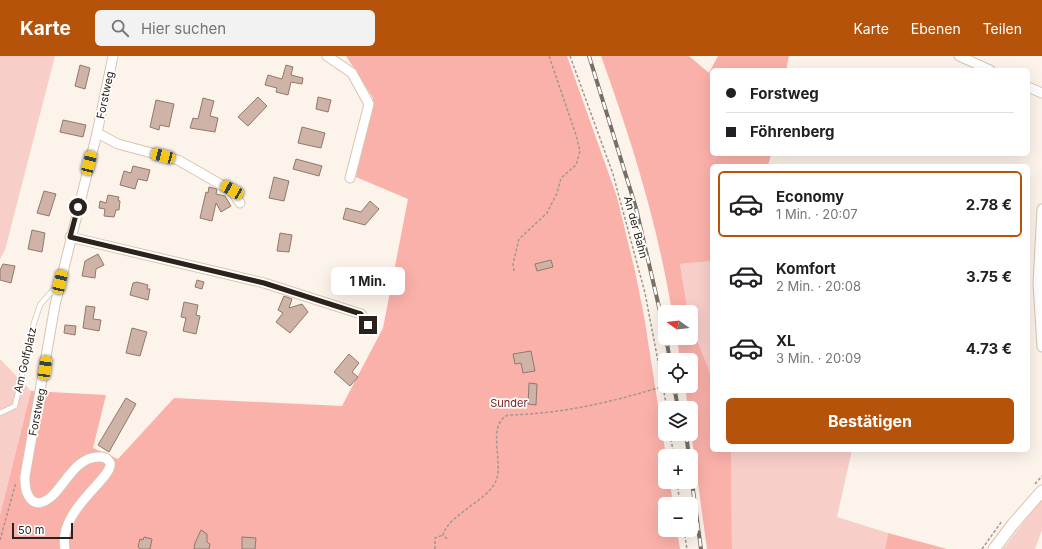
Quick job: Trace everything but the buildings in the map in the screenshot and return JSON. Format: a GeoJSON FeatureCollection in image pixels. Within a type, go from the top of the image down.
{"type":"FeatureCollection","features":[{"type":"Feature","properties":{"kind":"street","name":"Forstweg"},"geometry":{"type":"LineString","coordinates":[[65,549],[66,529],[71,516],[80,503],[106,475],[110,468],[109,461],[106,458],[99,456],[78,466],[69,473],[53,495],[45,501],[38,502],[30,499],[26,494],[25,476],[60,282],[113,56]]}},
{"type":"Feature","properties":{"kind":"street"},"geometry":{"type":"LineString","coordinates":[[327,56],[352,73],[369,104],[350,178]]}},
{"type":"Feature","properties":{"kind":"street"},"geometry":{"type":"LineString","coordinates":[[959,56],[986,68]]}},
{"type":"Feature","properties":{"kind":"street"},"geometry":{"type":"LineString","coordinates":[[1030,88],[1042,93]]}},
{"type":"Feature","properties":{"kind":"street"},"geometry":{"type":"LineString","coordinates":[[96,133],[118,144],[178,160],[232,190],[240,203]]}},
{"type":"Feature","properties":{"kind":"street"},"geometry":{"type":"LineString","coordinates":[[1042,209],[1040,283],[1042,347]]}},
{"type":"Feature","properties":{"kind":"street"},"geometry":{"type":"LineString","coordinates":[[70,237],[264,283],[361,314],[368,325]]}},
{"type":"Feature","properties":{"kind":"street"},"geometry":{"type":"LineString","coordinates":[[994,549],[1013,524],[1042,491]]}},
{"type":"Feature","properties":{"kind":"lane","name":"Am Golfplatz"},"geometry":{"type":"LineString","coordinates":[[0,413],[15,406],[33,326],[40,305],[60,282]]}},
{"type":"Feature","properties":{"kind":"path"},"geometry":{"type":"LineString","coordinates":[[514,271],[513,264],[519,239],[547,213],[557,193],[562,178],[576,165],[580,152],[576,135],[549,56]]}},
{"type":"Feature","properties":{"kind":"path","name":"An der Bahn"},"geometry":{"type":"LineString","coordinates":[[570,56],[614,174],[645,293],[658,357]]}},
{"type":"Feature","properties":{"kind":"path"},"geometry":{"type":"LineString","coordinates":[[435,549],[435,538],[443,535],[447,526],[489,490],[496,482],[498,473],[498,428],[502,418],[508,415],[574,409],[626,398],[658,388]]}},
{"type":"Feature","properties":{"kind":"path"},"geometry":{"type":"LineString","coordinates":[[443,535],[447,539]]}},
{"type":"Feature","properties":{"kind":"path"},"geometry":{"type":"LineString","coordinates":[[685,537],[687,549]]}},
{"type":"Feature","properties":{"kind":"shaded area"},"geometry":{"type":"Polygon","coordinates":[[[0,56],[55,56],[5,250],[0,259],[0,56]]]}},
{"type":"Feature","properties":{"kind":"shaded area"},"geometry":{"type":"Polygon","coordinates":[[[710,261],[710,373],[698,342],[698,305],[687,305],[680,264],[710,261]]]}},
{"type":"Feature","properties":{"kind":"shaded area"},"geometry":{"type":"Polygon","coordinates":[[[0,359],[31,391],[0,515],[0,359]]]}},
{"type":"Feature","properties":{"kind":"shaded area"},"geometry":{"type":"Polygon","coordinates":[[[731,452],[852,452],[837,517],[888,533],[885,549],[732,549],[731,452]]]}},
{"type":"Feature","properties":{"kind":"shaded area"},"geometry":{"type":"Polygon","coordinates":[[[1042,498],[1042,530],[1035,549],[1003,549],[1042,498]]]}},
{"type":"Feature","properties":{"kind":"green space","name":"Sunder"},"geometry":{"type":"Polygon","coordinates":[[[346,56],[567,56],[617,197],[644,316],[658,405],[658,441],[664,441],[665,449],[658,449],[658,489],[671,489],[672,497],[658,497],[658,537],[678,537],[680,549],[0,549],[0,515],[31,391],[106,395],[93,448],[118,459],[174,398],[342,406],[383,328],[408,199],[356,177],[373,98],[346,56]]]}},
{"type":"Feature","properties":{"kind":"green space"},"geometry":{"type":"Polygon","coordinates":[[[601,56],[689,56],[709,73],[710,71],[710,156],[770,156],[768,164],[710,164],[710,261],[680,264],[687,305],[671,305],[659,246],[633,151],[601,56]]]}},
{"type":"Feature","properties":{"kind":"green space"},"geometry":{"type":"Polygon","coordinates":[[[718,56],[789,56],[786,68],[712,68],[718,56]]]}},
{"type":"Feature","properties":{"kind":"green space"},"geometry":{"type":"Polygon","coordinates":[[[698,342],[710,373],[710,452],[731,452],[732,549],[707,549],[698,483],[698,449],[693,449],[692,441],[698,441],[698,401],[687,401],[686,393],[698,393],[698,353],[679,353],[678,345],[698,345],[698,342]]]}},
{"type":"Feature","properties":{"kind":"green space"},"geometry":{"type":"Polygon","coordinates":[[[888,533],[947,549],[885,549],[888,533]]]}},
{"type":"Feature","properties":{"kind":"railway"},"geometry":{"type":"LineString","coordinates":[[589,56],[636,208],[659,305]]}},
{"type":"Feature","properties":{"kind":"railway"},"geometry":{"type":"LineString","coordinates":[[667,345],[669,353]]}},
{"type":"Feature","properties":{"kind":"railway"},"geometry":{"type":"LineString","coordinates":[[675,393],[677,401]]}},
{"type":"Feature","properties":{"kind":"railway"},"geometry":{"type":"LineString","coordinates":[[687,441],[688,449]]}},
{"type":"Feature","properties":{"kind":"railway"},"geometry":{"type":"LineString","coordinates":[[693,489],[701,549]]}},
{"type":"Feature","properties":{"kind":"route"},"geometry":{"type":"LineString","coordinates":[[78,207],[70,237],[264,283],[361,314],[368,325]]}}]}
